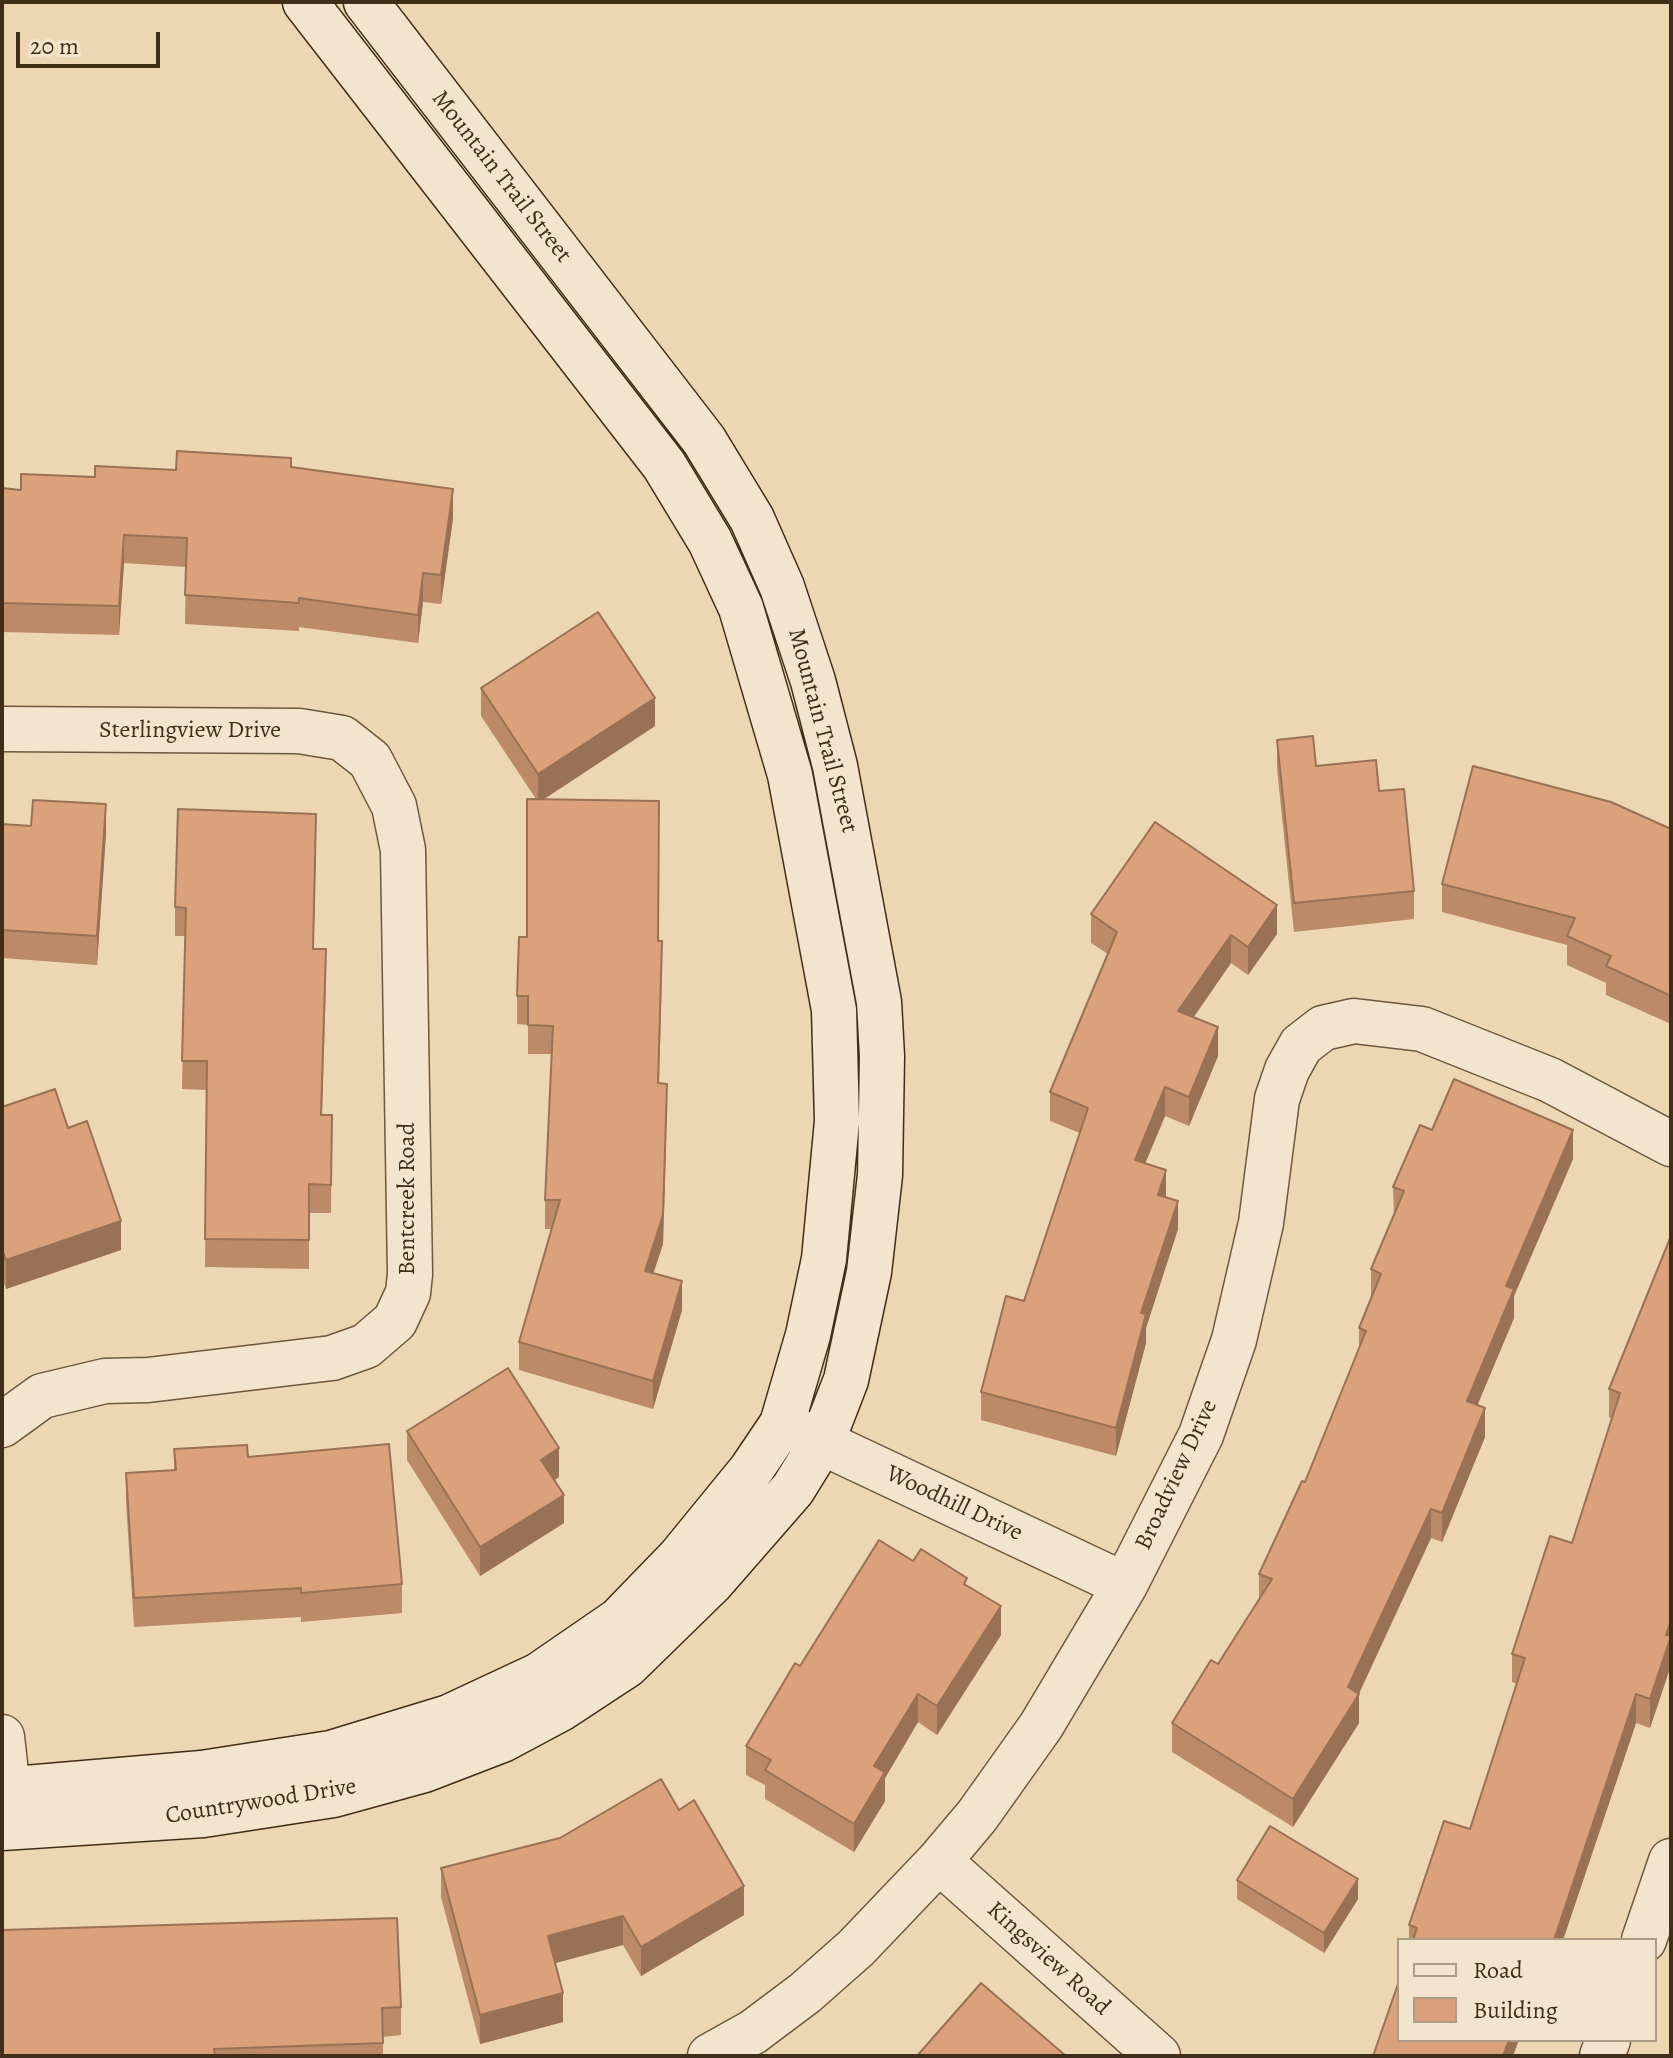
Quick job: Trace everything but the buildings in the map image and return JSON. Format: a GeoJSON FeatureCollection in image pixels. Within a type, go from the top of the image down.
{"type":"FeatureCollection","features":[{"type":"Feature","properties":{"kind":"street","name":"Mountain Trail Street"},"geometry":{"type":"LineString","coordinates":[[305,2],[664,465],[710,541],[741,608],[768,691],[790,775],[834,1010],[837,1121],[824,1259],[808,1335],[782,1424]]}},
{"type":"Feature","properties":{"kind":"street","name":"Mountain Trail Street"},"geometry":{"type":"LineString","coordinates":[[366,2],[704,440],[752,519],[782,587],[813,681],[835,766],[866,918],[882,1056],[880,1175],[869,1272],[846,1380],[822,1442]]}},
{"type":"Feature","properties":{"kind":"street","name":"Sterlingview Drive"},"geometry":{"type":"LineString","coordinates":[[2,729],[299,731],[342,738],[370,760]]}},
{"type":"Feature","properties":{"kind":"street","name":"Bentcreek Road"},"geometry":{"type":"LineString","coordinates":[[2,1425],[42,1396],[105,1381],[148,1380],[332,1358],[366,1346],[395,1321],[408,1293],[410,1274],[403,850],[394,806],[370,760]]}},
{"type":"Feature","properties":{"kind":"street","name":"Broadview Drive"},"geometry":{"type":"LineString","coordinates":[[710,2056],[753,2032],[805,1993],[856,1948],[939,1861],[977,1816],[1041,1726],[1125,1585],[1201,1435],[1234,1340],[1261,1223],[1277,1099],[1287,1070],[1301,1045],[1323,1028],[1354,1021],[1422,1029],[1550,1080],[1671,1144]]}},
{"type":"Feature","properties":{"kind":"street","name":"Woodhill Drive"},"geometry":{"type":"LineString","coordinates":[[782,1424],[1125,1585]]}},
{"type":"Feature","properties":{"kind":"street","name":"Countrywood Drive"},"geometry":{"type":"LineString","coordinates":[[6,1808],[331,1753],[449,1717],[539,1675],[629,1609],[689,1546],[751,1470],[782,1424]]}},
{"type":"Feature","properties":{"kind":"street","name":"Countrywood Drive"},"geometry":{"type":"LineString","coordinates":[[6,1808],[203,1815],[333,1795],[424,1770],[502,1740],[560,1709],[627,1665],[711,1583],[793,1489],[822,1442]]}},
{"type":"Feature","properties":{"kind":"street"},"geometry":{"type":"LineString","coordinates":[[2,1737],[6,1808]]}},
{"type":"Feature","properties":{"kind":"street","name":"Kingsview Road"},"geometry":{"type":"LineString","coordinates":[[939,1861],[1158,2056]]}},
{"type":"Feature","properties":{"kind":"street"},"geometry":{"type":"LineString","coordinates":[[1645,1938],[1671,1861]]}}]}
